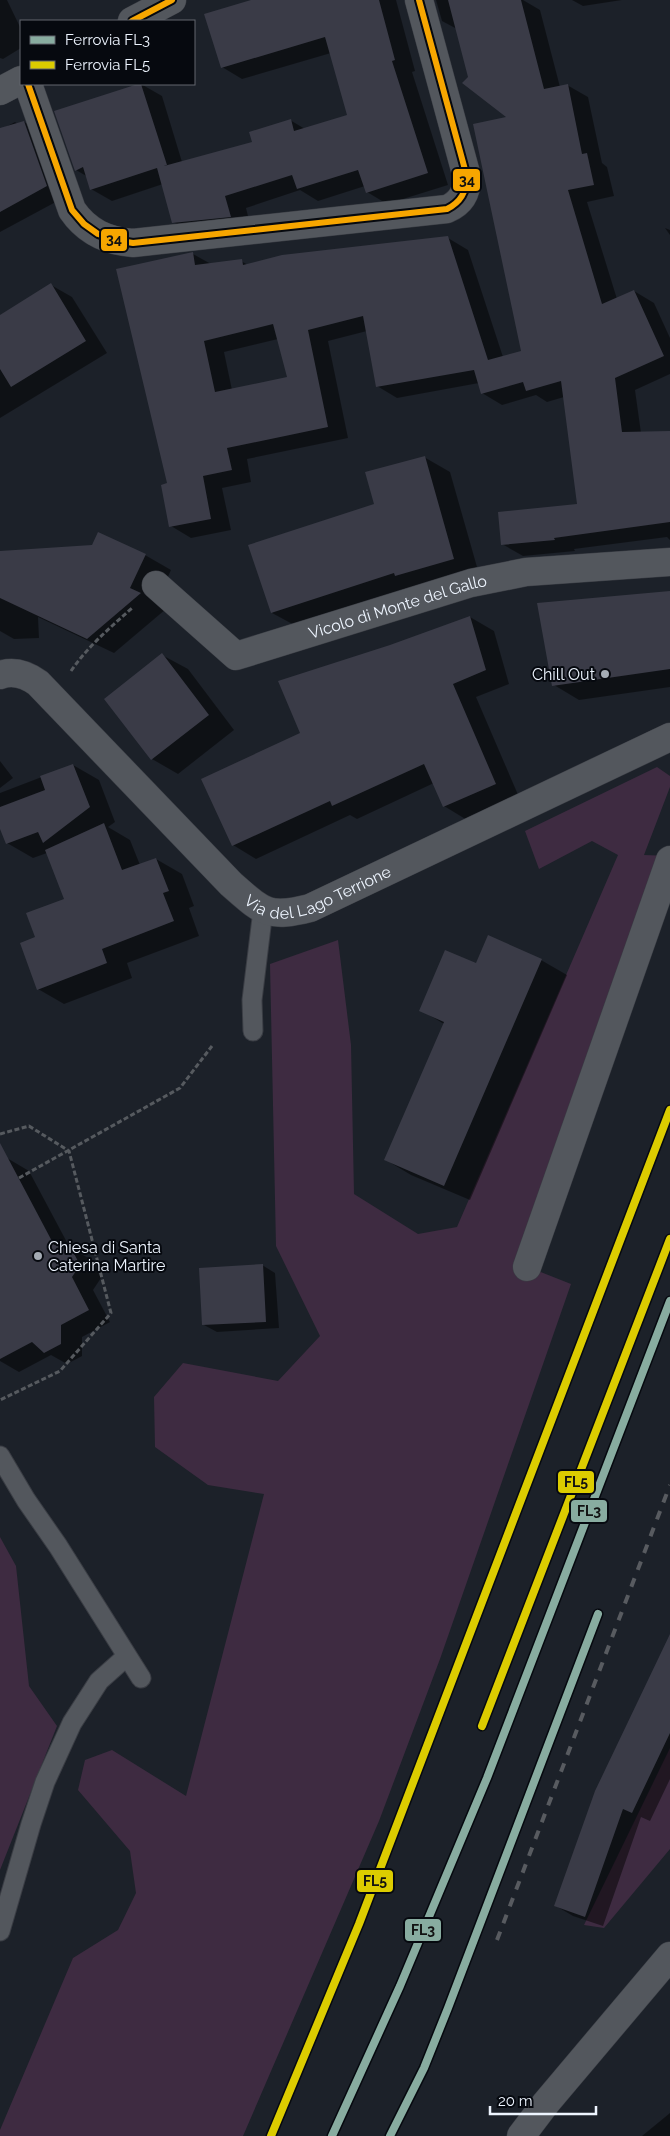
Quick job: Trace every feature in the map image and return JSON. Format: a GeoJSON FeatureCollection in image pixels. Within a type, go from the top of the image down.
{"type":"FeatureCollection","features":[{"type":"Feature","properties":{"kind":"street"},"geometry":{"type":"LineString","coordinates":[[134,20],[172,0]]}},
{"type":"Feature","properties":{"kind":"street"},"geometry":{"type":"LineString","coordinates":[[28,85],[72,210],[85,226],[103,237],[118,242],[142,242],[447,209],[459,203],[467,184],[467,177],[419,0]]}},
{"type":"Feature","properties":{"kind":"street"},"geometry":{"type":"LineString","coordinates":[[0,91],[20,81]]}},
{"type":"Feature","properties":{"kind":"street","name":"Vicolo di Monte del Gallo"},"geometry":{"type":"LineString","coordinates":[[156,584],[236,656],[472,583],[526,572],[670,562]]}},
{"type":"Feature","properties":{"kind":"street","name":"Via del Lago Terrione"},"geometry":{"type":"LineString","coordinates":[[0,675],[16,672],[38,683],[231,884],[263,910],[278,914],[310,908],[670,737]]}},
{"type":"Feature","properties":{"kind":"street"},"geometry":{"type":"LineString","coordinates":[[527,1267],[670,860]]}},
{"type":"Feature","properties":{"kind":"street"},"geometry":{"type":"LineString","coordinates":[[521,2136],[546,2103],[670,1956]]}},
{"type":"Feature","properties":{"kind":"lane"},"geometry":{"type":"LineString","coordinates":[[253,1031],[252,1000],[263,910]]}},
{"type":"Feature","properties":{"kind":"lane"},"geometry":{"type":"LineString","coordinates":[[0,1456],[26,1500],[58,1546],[141,1678]]}},
{"type":"Feature","properties":{"kind":"lane"},"geometry":{"type":"LineString","coordinates":[[0,1931],[45,1782],[72,1723],[99,1681],[127,1656]]}},
{"type":"Feature","properties":{"kind":"path"},"geometry":{"type":"LineString","coordinates":[[51,697],[83,653],[156,584]]}},
{"type":"Feature","properties":{"kind":"path"},"geometry":{"type":"LineString","coordinates":[[19,1178],[180,1088],[212,1046]]}},
{"type":"Feature","properties":{"kind":"path"},"geometry":{"type":"LineString","coordinates":[[0,1134],[29,1126],[69,1151],[111,1313],[60,1371],[0,1400]]}},
{"type":"Feature","properties":{"kind":"shaded area"},"geometry":{"type":"Polygon","coordinates":[[[657,767],[670,776],[670,787],[644,855],[670,856],[528,1267],[571,1284],[440,1659],[379,1821],[243,2136],[0,2136],[0,2130],[73,1958],[118,1930],[136,1893],[130,1851],[78,1790],[85,1760],[112,1750],[186,1796],[264,1494],[208,1485],[155,1447],[154,1397],[183,1363],[278,1381],[320,1336],[276,1246],[270,964],[338,940],[351,1045],[354,1194],[418,1234],[457,1227],[618,855],[592,841],[539,869],[525,831],[657,767]]]}},
{"type":"Feature","properties":{"kind":"shaded area"},"geometry":{"type":"Polygon","coordinates":[[[0,1537],[16,1566],[29,1686],[57,1726],[0,1870],[0,1537]]]}},
{"type":"Feature","properties":{"kind":"shaded area"},"geometry":{"type":"Polygon","coordinates":[[[670,1748],[670,1849],[604,1928],[584,1925],[670,1748]]]}},
{"type":"Feature","properties":{"kind":"building"},"geometry":{"type":"Polygon","coordinates":[[[251,0],[379,0],[395,60],[392,61],[428,173],[366,193],[358,170],[297,189],[292,175],[225,196],[231,217],[172,223],[157,168],[90,190],[83,167],[75,171],[54,111],[135,85],[141,85],[167,165],[164,166],[252,142],[249,132],[291,119],[294,131],[347,115],[325,37],[221,68],[204,14],[251,0]]]}},
{"type":"Feature","properties":{"kind":"building"},"geometry":{"type":"Polygon","coordinates":[[[448,0],[521,0],[544,89],[568,84],[582,154],[587,153],[594,185],[568,190],[602,304],[634,290],[664,356],[615,378],[622,432],[670,431],[670,522],[554,538],[555,540],[501,545],[498,512],[577,504],[561,381],[526,391],[523,382],[481,394],[474,370],[376,387],[363,316],[308,330],[328,427],[227,448],[232,470],[203,476],[211,519],[169,527],[161,485],[167,483],[116,269],[193,252],[195,265],[242,259],[243,265],[282,255],[448,236],[488,360],[521,351],[473,124],[506,117],[462,83],[468,77],[448,0]],[[273,324],[204,341],[215,392],[287,377],[273,324]]]}},
{"type":"Feature","properties":{"kind":"building"},"geometry":{"type":"Polygon","coordinates":[[[24,121],[47,186],[0,212],[0,128],[24,121]]]}},
{"type":"Feature","properties":{"kind":"building"},"geometry":{"type":"Polygon","coordinates":[[[51,283],[86,341],[11,387],[0,369],[0,315],[51,283]]]}},
{"type":"Feature","properties":{"kind":"building"},"geometry":{"type":"Polygon","coordinates":[[[425,456],[454,559],[395,576],[394,573],[271,613],[248,545],[374,504],[365,472],[425,456]]]}},
{"type":"Feature","properties":{"kind":"building"},"geometry":{"type":"Polygon","coordinates":[[[98,532],[146,554],[130,588],[141,593],[87,639],[0,598],[0,551],[92,545],[98,532]]]}},
{"type":"Feature","properties":{"kind":"building"},"geometry":{"type":"Polygon","coordinates":[[[670,591],[670,669],[552,686],[537,603],[670,591]]]}},
{"type":"Feature","properties":{"kind":"building"},"geometry":{"type":"Polygon","coordinates":[[[470,616],[486,670],[453,684],[496,784],[443,807],[424,764],[332,806],[330,801],[232,846],[201,779],[300,733],[278,681],[390,645],[470,616]]]}},
{"type":"Feature","properties":{"kind":"building"},"geometry":{"type":"Polygon","coordinates":[[[162,653],[209,715],[151,760],[104,699],[162,653]]]}},
{"type":"Feature","properties":{"kind":"building"},"geometry":{"type":"Polygon","coordinates":[[[73,764],[90,807],[43,843],[38,832],[6,844],[0,829],[0,807],[45,790],[40,776],[73,764]]]}},
{"type":"Feature","properties":{"kind":"building"},"geometry":{"type":"Polygon","coordinates":[[[104,823],[122,870],[156,858],[169,891],[163,893],[174,921],[102,949],[107,963],[37,990],[20,943],[35,937],[26,913],[64,899],[45,850],[104,823]]]}},
{"type":"Feature","properties":{"kind":"building"},"geometry":{"type":"Polygon","coordinates":[[[488,935],[542,959],[444,1186],[384,1160],[444,1022],[419,1011],[445,950],[476,963],[488,935]]]}},
{"type":"Feature","properties":{"kind":"building","name":"Chiesa di Santa Caterina Martire"},"geometry":{"type":"Polygon","coordinates":[[[0,1143],[54,1245],[70,1246],[80,1265],[72,1277],[89,1310],[61,1325],[61,1344],[44,1353],[32,1342],[0,1359],[0,1143]]]}},
{"type":"Feature","properties":{"kind":"building"},"geometry":{"type":"Polygon","coordinates":[[[263,1264],[266,1322],[202,1325],[199,1268],[263,1264]]]}},
{"type":"Feature","properties":{"kind":"building"},"geometry":{"type":"Polygon","coordinates":[[[670,1634],[670,1733],[632,1813],[623,1809],[585,1917],[554,1906],[595,1791],[670,1634]]]}},
{"type":"Feature","properties":{"kind":"railway"},"geometry":{"type":"LineString","coordinates":[[497,1940],[670,1485]]}},
{"type":"Feature","properties":{"kind":"rail line","name":"FL5"},"geometry":{"type":"LineString","coordinates":[[271,2136],[359,1924],[670,1110]]}},
{"type":"Feature","properties":{"kind":"rail line","name":"FL5"},"geometry":{"type":"LineString","coordinates":[[482,1726],[670,1239]]}},
{"type":"Feature","properties":{"kind":"rail line","name":"FL3"},"geometry":{"type":"LineString","coordinates":[[332,2136],[400,1986],[487,1778],[670,1301]]}},
{"type":"Feature","properties":{"kind":"rail line","name":"FL3"},"geometry":{"type":"LineString","coordinates":[[390,2136],[424,2068],[448,2008],[598,1614]]}},
{"type":"Feature","properties":{"kind":"transit line","name":"34"},"geometry":{"type":"LineString","coordinates":[[134,20],[172,0]]}},
{"type":"Feature","properties":{"kind":"transit line","name":"34"},"geometry":{"type":"LineString","coordinates":[[28,85],[72,210],[84,224],[98,234],[115,240],[133,243],[447,209],[462,196],[467,177],[419,0]]}},
{"type":"Feature","properties":{"kind":"place","name":"Chill Out"},"geometry":{"type":"Point","coordinates":[605,674]}},
{"type":"Feature","properties":{"kind":"place","name":"Chiesa di Santa Caterina Martire"},"geometry":{"type":"Point","coordinates":[38,1256]}}]}
